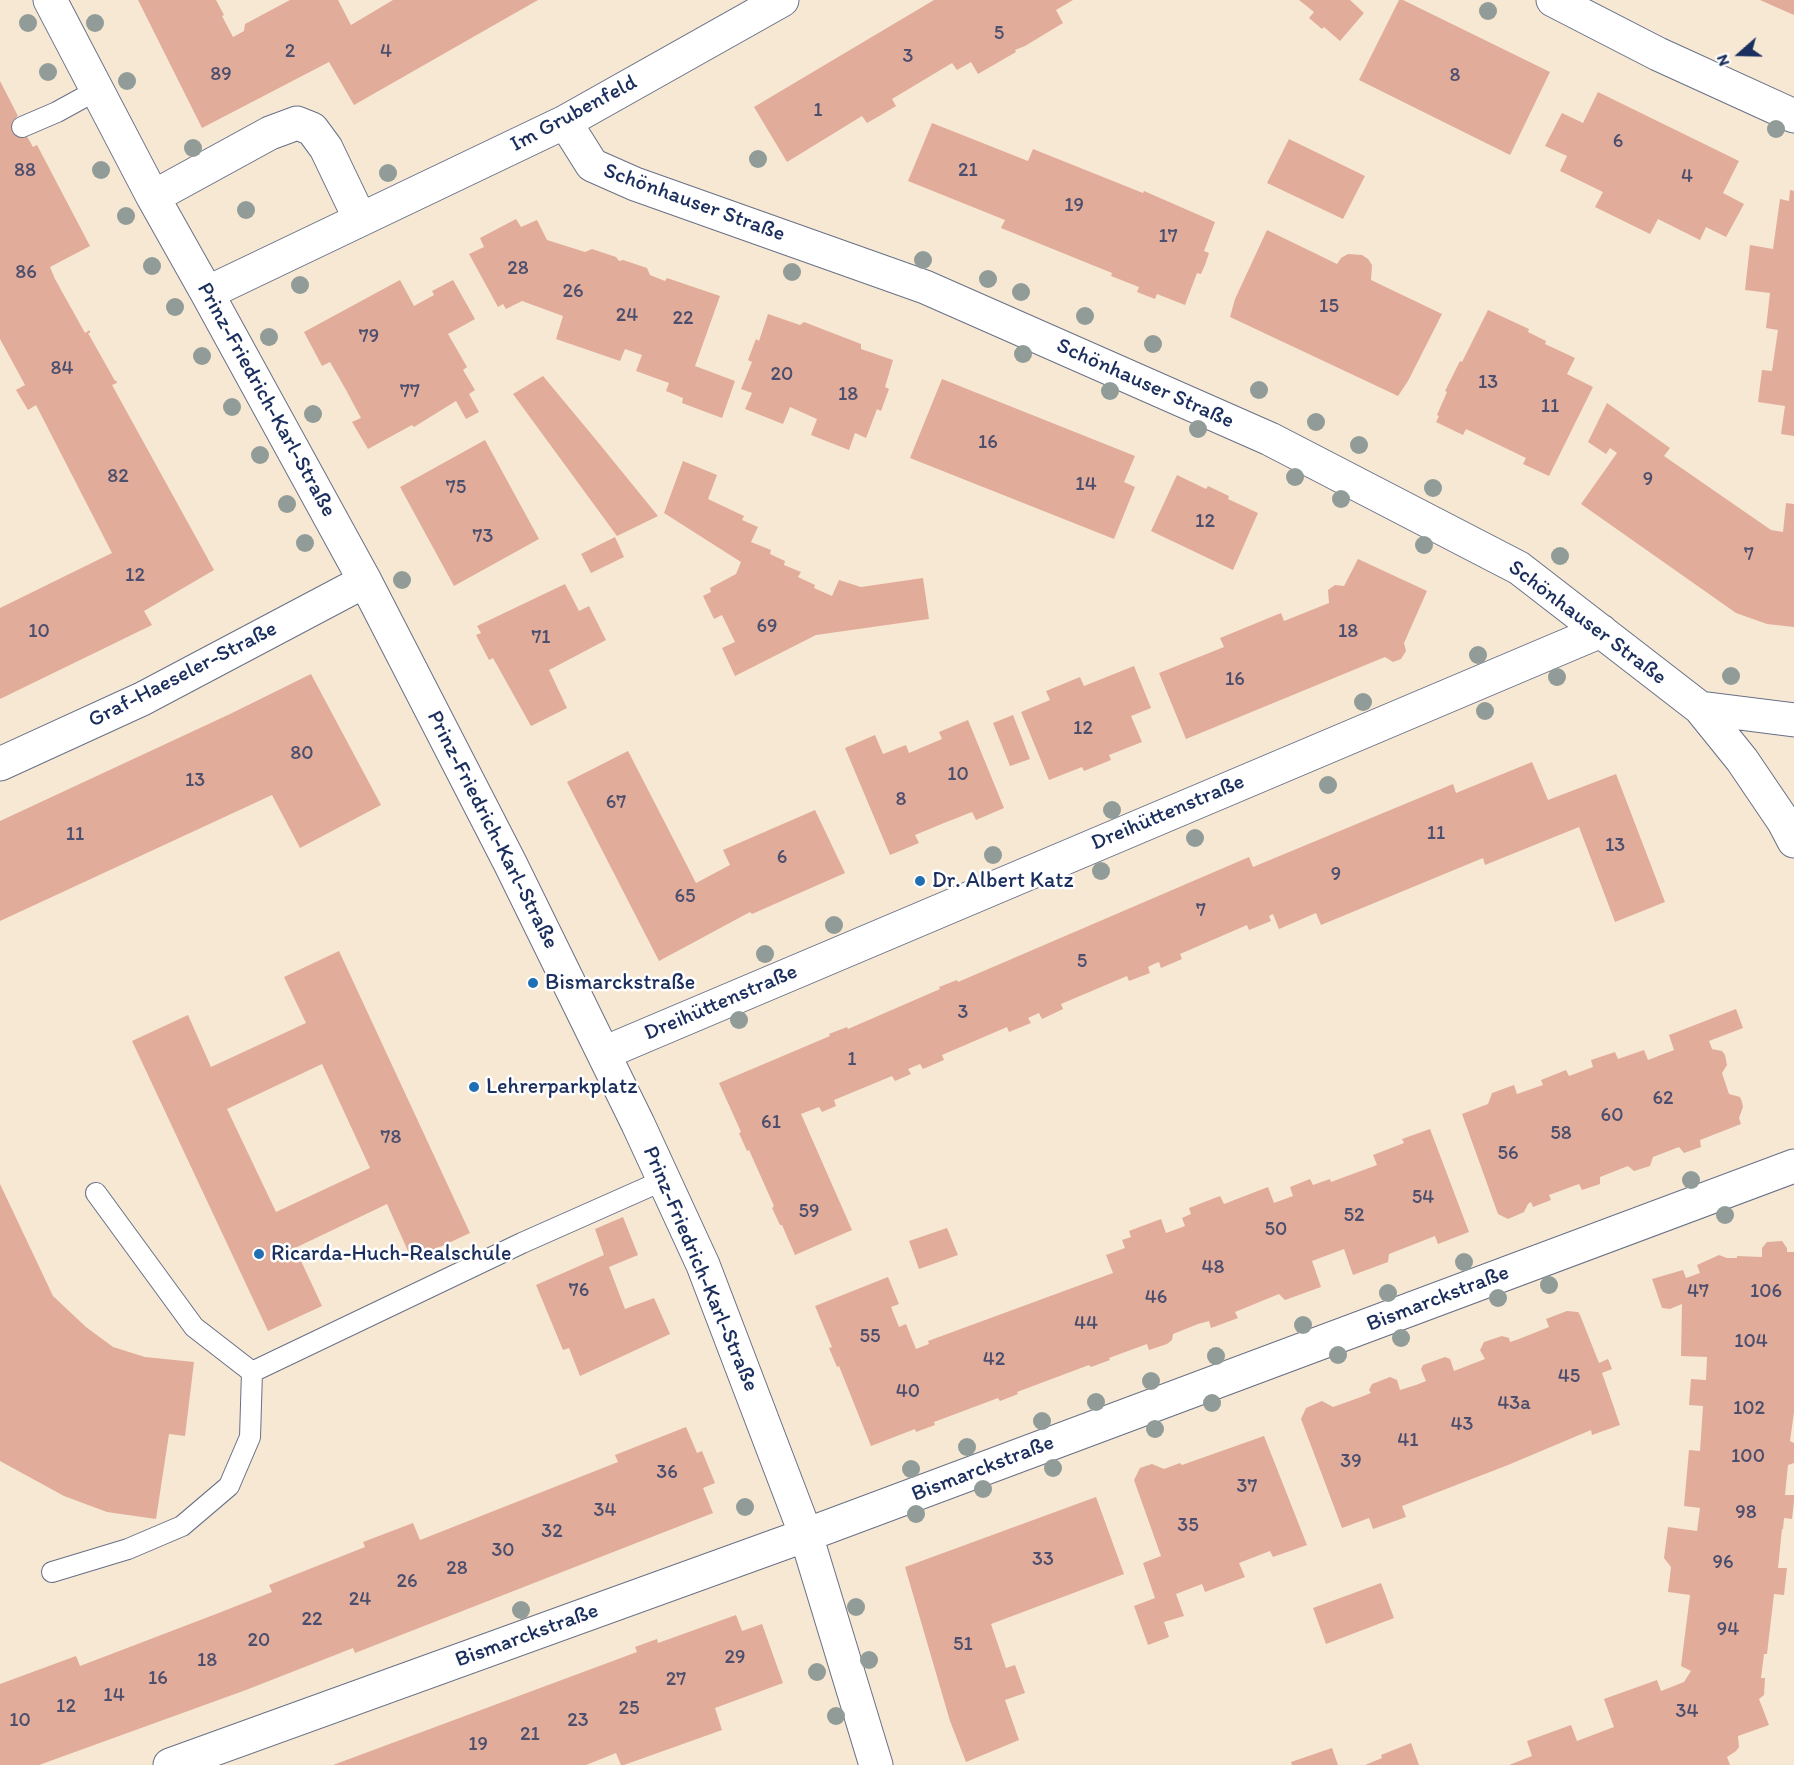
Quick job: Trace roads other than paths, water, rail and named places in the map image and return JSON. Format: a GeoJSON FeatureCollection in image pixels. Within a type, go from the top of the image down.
{"type":"FeatureCollection","features":[{"type":"Feature","properties":{"kind":"street","name":"Prinz-Friedrich-Karl-Straße"},"geometry":{"type":"LineString","coordinates":[[50,0],[153,197],[365,581],[510,863],[664,1180],[703,1266],[806,1535],[876,1765]]}},
{"type":"Feature","properties":{"kind":"street","name":"Im Grubenfeld"},"geometry":{"type":"LineString","coordinates":[[207,293],[565,122],[782,0]]}},
{"type":"Feature","properties":{"kind":"street"},"geometry":{"type":"LineString","coordinates":[[1553,0],[1658,54],[1794,116]]}},
{"type":"Feature","properties":{"kind":"street","name":"Schönhauser Straße"},"geometry":{"type":"LineString","coordinates":[[565,122],[592,165],[635,183],[926,287],[1270,439],[1519,568],[1700,708],[1742,760],[1784,822],[1794,841]]}},
{"type":"Feature","properties":{"kind":"street"},"geometry":{"type":"LineString","coordinates":[[153,197],[270,133],[297,123],[312,129],[326,148],[360,219]]}},
{"type":"Feature","properties":{"kind":"street","name":"Graf-Haeseler-Straße"},"geometry":{"type":"LineString","coordinates":[[0,764],[142,699],[365,581]]}},
{"type":"Feature","properties":{"kind":"street","name":"Dreihüttenstraße"},"geometry":{"type":"LineString","coordinates":[[604,1053],[1601,631]]}},
{"type":"Feature","properties":{"kind":"street"},"geometry":{"type":"LineString","coordinates":[[1700,708],[1794,720]]}},
{"type":"Feature","properties":{"kind":"street","name":"Bismarckstraße"},"geometry":{"type":"LineString","coordinates":[[170,1765],[806,1535],[1794,1166]]}},
{"type":"Feature","properties":{"kind":"lane"},"geometry":{"type":"LineString","coordinates":[[22,127],[57,112],[97,90]]}},
{"type":"Feature","properties":{"kind":"lane"},"geometry":{"type":"LineString","coordinates":[[252,1372],[513,1247],[664,1180]]}},
{"type":"Feature","properties":{"kind":"lane"},"geometry":{"type":"LineString","coordinates":[[96,1193],[194,1327],[252,1372]]}},
{"type":"Feature","properties":{"kind":"lane"},"geometry":{"type":"LineString","coordinates":[[52,1572],[128,1549],[182,1526],[229,1486],[250,1437],[252,1372]]}},
{"type":"Feature","properties":{"kind":"place","name":"Dr. Albert Katz"},"geometry":{"type":"Point","coordinates":[920,881]}},
{"type":"Feature","properties":{"kind":"place","name":"Bismarckstraße"},"geometry":{"type":"Point","coordinates":[533,983]}},
{"type":"Feature","properties":{"kind":"place","name":"Lehrerparkplatz"},"geometry":{"type":"Point","coordinates":[474,1087]}},
{"type":"Feature","properties":{"kind":"place","name":"Ricarda-Huch-Realschule"},"geometry":{"type":"Point","coordinates":[259,1254]}}]}
